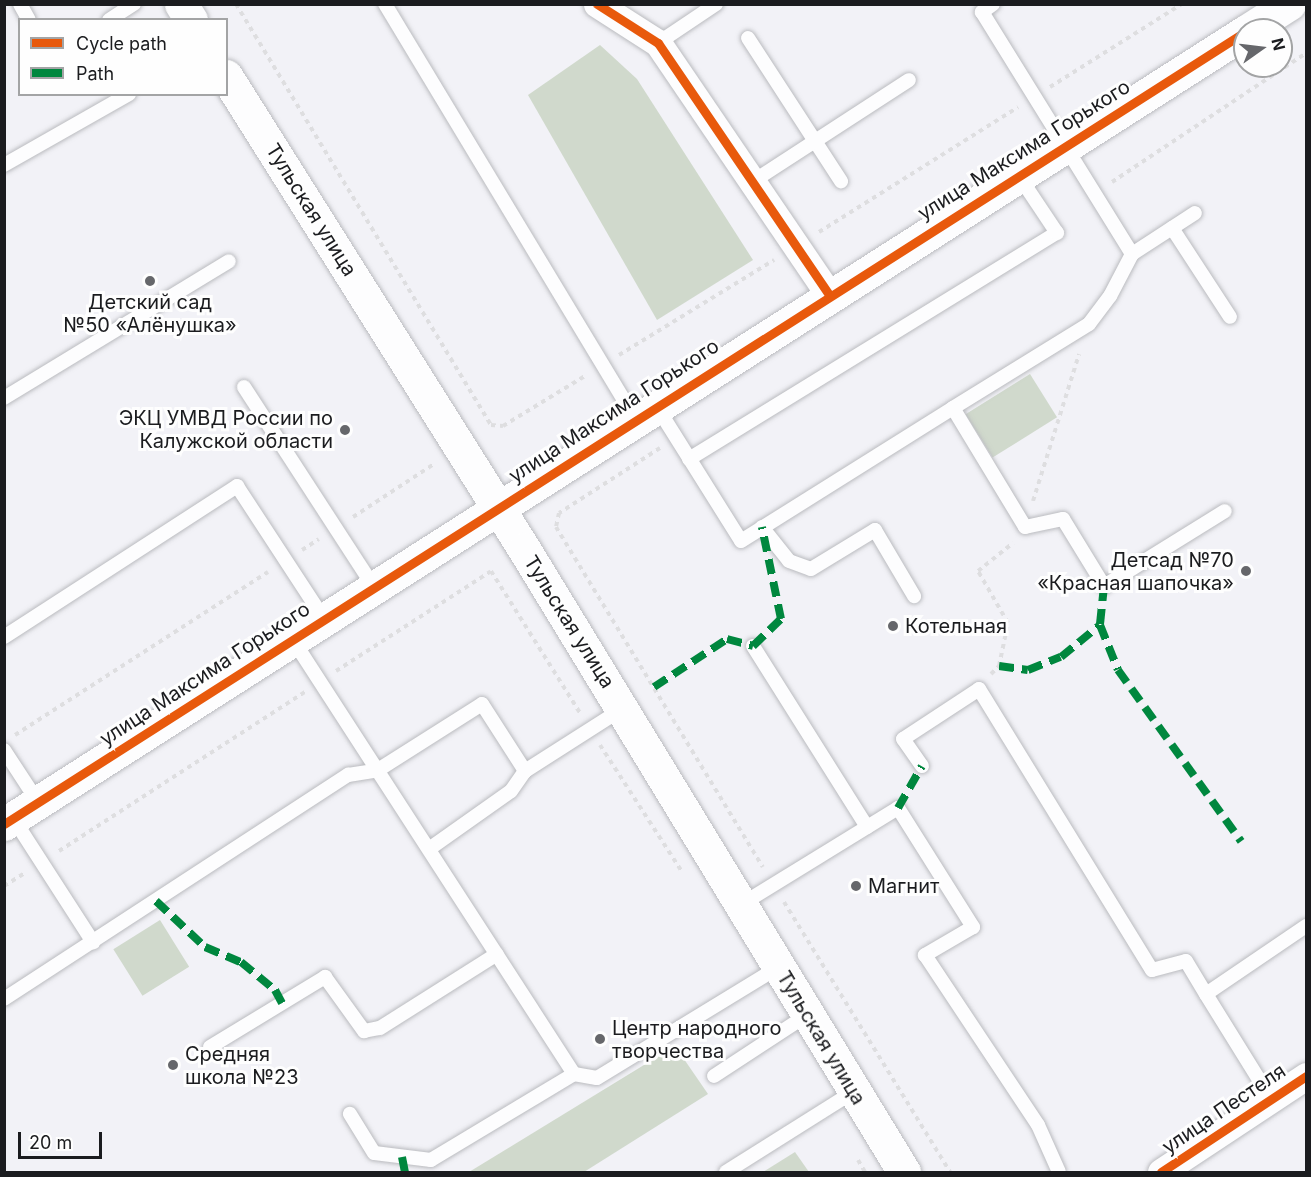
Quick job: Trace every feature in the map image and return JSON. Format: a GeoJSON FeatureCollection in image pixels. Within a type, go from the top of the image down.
{"type":"FeatureCollection","features":[{"type":"Feature","properties":{"kind":"street"},"geometry":{"type":"LineString","coordinates":[[181,4],[190,18]]}},
{"type":"Feature","properties":{"kind":"street"},"geometry":{"type":"LineString","coordinates":[[597,4],[658,43],[829,295]]}},
{"type":"Feature","properties":{"kind":"street","name":"улица Максима Горького"},"geometry":{"type":"LineString","coordinates":[[1267,18],[1289,4]]}},
{"type":"Feature","properties":{"kind":"street","name":"улица Максима Горького"},"geometry":{"type":"LineString","coordinates":[[19,815],[1063,145],[1233,39]]}},
{"type":"Feature","properties":{"kind":"street","name":"Тульская улица"},"geometry":{"type":"LineString","coordinates":[[228,79],[622,709],[904,1173]]}},
{"type":"Feature","properties":{"kind":"street","name":"улица Пестеля"},"geometry":{"type":"LineString","coordinates":[[1161,1173],[1306,1076]]}},
{"type":"Feature","properties":{"kind":"lane"},"geometry":{"type":"LineString","coordinates":[[20,4],[29,18]]}},
{"type":"Feature","properties":{"kind":"lane"},"geometry":{"type":"LineString","coordinates":[[112,18],[134,4]]}},
{"type":"Feature","properties":{"kind":"lane"},"geometry":{"type":"LineString","coordinates":[[385,4],[602,365],[688,459],[741,541],[1089,324],[1110,296],[1132,254],[1195,213]]}},
{"type":"Feature","properties":{"kind":"lane"},"geometry":{"type":"LineString","coordinates":[[658,43],[716,4]]}},
{"type":"Feature","properties":{"kind":"lane"},"geometry":{"type":"LineString","coordinates":[[993,4],[982,12],[1032,98],[1132,254]]}},
{"type":"Feature","properties":{"kind":"lane"},"geometry":{"type":"LineString","coordinates":[[748,38],[841,181]]}},
{"type":"Feature","properties":{"kind":"lane"},"geometry":{"type":"LineString","coordinates":[[752,182],[909,80]]}},
{"type":"Feature","properties":{"kind":"lane"},"geometry":{"type":"LineString","coordinates":[[4,165],[125,96]]}},
{"type":"Feature","properties":{"kind":"lane"},"geometry":{"type":"LineString","coordinates":[[688,459],[1056,233],[1017,175]]}},
{"type":"Feature","properties":{"kind":"lane"},"geometry":{"type":"LineString","coordinates":[[1172,228],[1230,317]]}},
{"type":"Feature","properties":{"kind":"lane"},"geometry":{"type":"LineString","coordinates":[[4,398],[230,261]]}},
{"type":"Feature","properties":{"kind":"lane"},"geometry":{"type":"LineString","coordinates":[[244,387],[374,587]]}},
{"type":"Feature","properties":{"kind":"lane"},"geometry":{"type":"LineString","coordinates":[[953,408],[1024,527],[1063,519],[1104,586],[1225,511]]}},
{"type":"Feature","properties":{"kind":"lane"},"geometry":{"type":"LineString","coordinates":[[4,637],[237,486],[324,619]]}},
{"type":"Feature","properties":{"kind":"lane"},"geometry":{"type":"LineString","coordinates":[[762,527],[789,561],[811,569],[875,530],[914,596]]}},
{"type":"Feature","properties":{"kind":"lane"},"geometry":{"type":"LineString","coordinates":[[293,639],[574,1074]]}},
{"type":"Feature","properties":{"kind":"lane"},"geometry":{"type":"LineString","coordinates":[[753,646],[867,827]]}},
{"type":"Feature","properties":{"kind":"lane"},"geometry":{"type":"LineString","coordinates":[[922,766],[903,739],[979,689],[1152,970],[1186,961],[1271,1099]]}},
{"type":"Feature","properties":{"kind":"lane"},"geometry":{"type":"LineString","coordinates":[[4,999],[348,775],[378,770],[482,704],[525,771]]}},
{"type":"Feature","properties":{"kind":"lane"},"geometry":{"type":"LineString","coordinates":[[429,849],[511,791],[525,771],[622,709]]}},
{"type":"Feature","properties":{"kind":"lane"},"geometry":{"type":"LineString","coordinates":[[4,750],[19,815],[41,863],[93,942]]}},
{"type":"Feature","properties":{"kind":"lane"},"geometry":{"type":"LineString","coordinates":[[742,904],[898,808],[973,927],[926,955],[1038,1125],[1059,1173]]}},
{"type":"Feature","properties":{"kind":"lane"},"geometry":{"type":"LineString","coordinates":[[1206,994],[1306,926]]}},
{"type":"Feature","properties":{"kind":"lane"},"geometry":{"type":"LineString","coordinates":[[210,1047],[325,977],[364,1031],[380,1028],[496,954]]}},
{"type":"Feature","properties":{"kind":"lane"},"geometry":{"type":"LineString","coordinates":[[350,1114],[374,1153],[431,1160],[574,1074],[597,1078],[779,968]]}},
{"type":"Feature","properties":{"kind":"lane"},"geometry":{"type":"LineString","coordinates":[[714,1076],[807,1015]]}},
{"type":"Feature","properties":{"kind":"lane"},"geometry":{"type":"LineString","coordinates":[[726,1173],[853,1092]]}},
{"type":"Feature","properties":{"kind":"path"},"geometry":{"type":"LineString","coordinates":[[236,4],[491,425],[503,426],[796,247],[1182,4]]}},
{"type":"Feature","properties":{"kind":"path"},"geometry":{"type":"LineString","coordinates":[[1094,193],[1306,52]]}},
{"type":"Feature","properties":{"kind":"path"},"geometry":{"type":"LineString","coordinates":[[688,459],[669,442],[559,513],[556,527],[950,1173]]}},
{"type":"Feature","properties":{"kind":"path"},"geometry":{"type":"LineString","coordinates":[[4,886],[491,571],[685,876]]}},
{"type":"Feature","properties":{"kind":"path"},"geometry":{"type":"LineString","coordinates":[[854,1154],[865,1173]]}},
{"type":"Feature","properties":{"kind":"shaded area"},"geometry":{"type":"Polygon","coordinates":[[[600,45],[637,79],[753,260],[657,320],[528,95],[600,45]]]}},
{"type":"Feature","properties":{"kind":"shaded area"},"geometry":{"type":"Polygon","coordinates":[[[1030,374],[1057,417],[993,458],[966,414],[1030,374]]]}},
{"type":"Feature","properties":{"kind":"shaded area"},"geometry":{"type":"Polygon","coordinates":[[[160,920],[189,967],[143,996],[113,949],[160,920]]]}},
{"type":"Feature","properties":{"kind":"shaded area"},"geometry":{"type":"Polygon","coordinates":[[[675,1046],[708,1094],[584,1172],[469,1172],[675,1046]]]}},
{"type":"Feature","properties":{"kind":"shaded area"},"geometry":{"type":"Polygon","coordinates":[[[795,1152],[809,1172],[763,1172],[795,1152]]]}},
{"type":"Feature","properties":{"kind":"marked path"},"geometry":{"type":"LineString","coordinates":[[654,687],[727,639],[753,646],[781,619],[762,527]]}},
{"type":"Feature","properties":{"kind":"marked path"},"geometry":{"type":"LineString","coordinates":[[1104,586],[1100,625],[1118,670],[1241,841]]}},
{"type":"Feature","properties":{"kind":"marked path"},"geometry":{"type":"LineString","coordinates":[[999,666],[1028,670],[1061,657],[1100,625]]}},
{"type":"Feature","properties":{"kind":"marked path"},"geometry":{"type":"LineString","coordinates":[[898,808],[922,766]]}},
{"type":"Feature","properties":{"kind":"marked path"},"geometry":{"type":"LineString","coordinates":[[156,901],[205,947],[241,962],[275,990],[282,1003]]}},
{"type":"Feature","properties":{"kind":"marked path"},"geometry":{"type":"LineString","coordinates":[[402,1157],[405,1172]]}},
{"type":"Feature","properties":{"kind":"cycle path"},"geometry":{"type":"LineString","coordinates":[[597,4],[658,43],[829,295]]}},
{"type":"Feature","properties":{"kind":"cycle path"},"geometry":{"type":"LineString","coordinates":[[4,824],[1233,40]]}},
{"type":"Feature","properties":{"kind":"cycle path"},"geometry":{"type":"LineString","coordinates":[[1161,1172],[1306,1076]]}},
{"type":"Feature","properties":{"kind":"place","name":"Детский сад №50 «Алёнушка»"},"geometry":{"type":"Point","coordinates":[150,281]}},
{"type":"Feature","properties":{"kind":"place","name":"ЭКЦ УМВД России по Калужской области"},"geometry":{"type":"Point","coordinates":[345,430]}},
{"type":"Feature","properties":{"kind":"place","name":"Детсад №70 «Красная шапочка»"},"geometry":{"type":"Point","coordinates":[1246,571]}},
{"type":"Feature","properties":{"kind":"place","name":"Котельная"},"geometry":{"type":"Point","coordinates":[893,626]}},
{"type":"Feature","properties":{"kind":"place","name":"Магнит"},"geometry":{"type":"Point","coordinates":[856,886]}},
{"type":"Feature","properties":{"kind":"place","name":"Центр народного творчества"},"geometry":{"type":"Point","coordinates":[600,1039]}},
{"type":"Feature","properties":{"kind":"place","name":"Средняя школа №23"},"geometry":{"type":"Point","coordinates":[173,1065]}}]}
